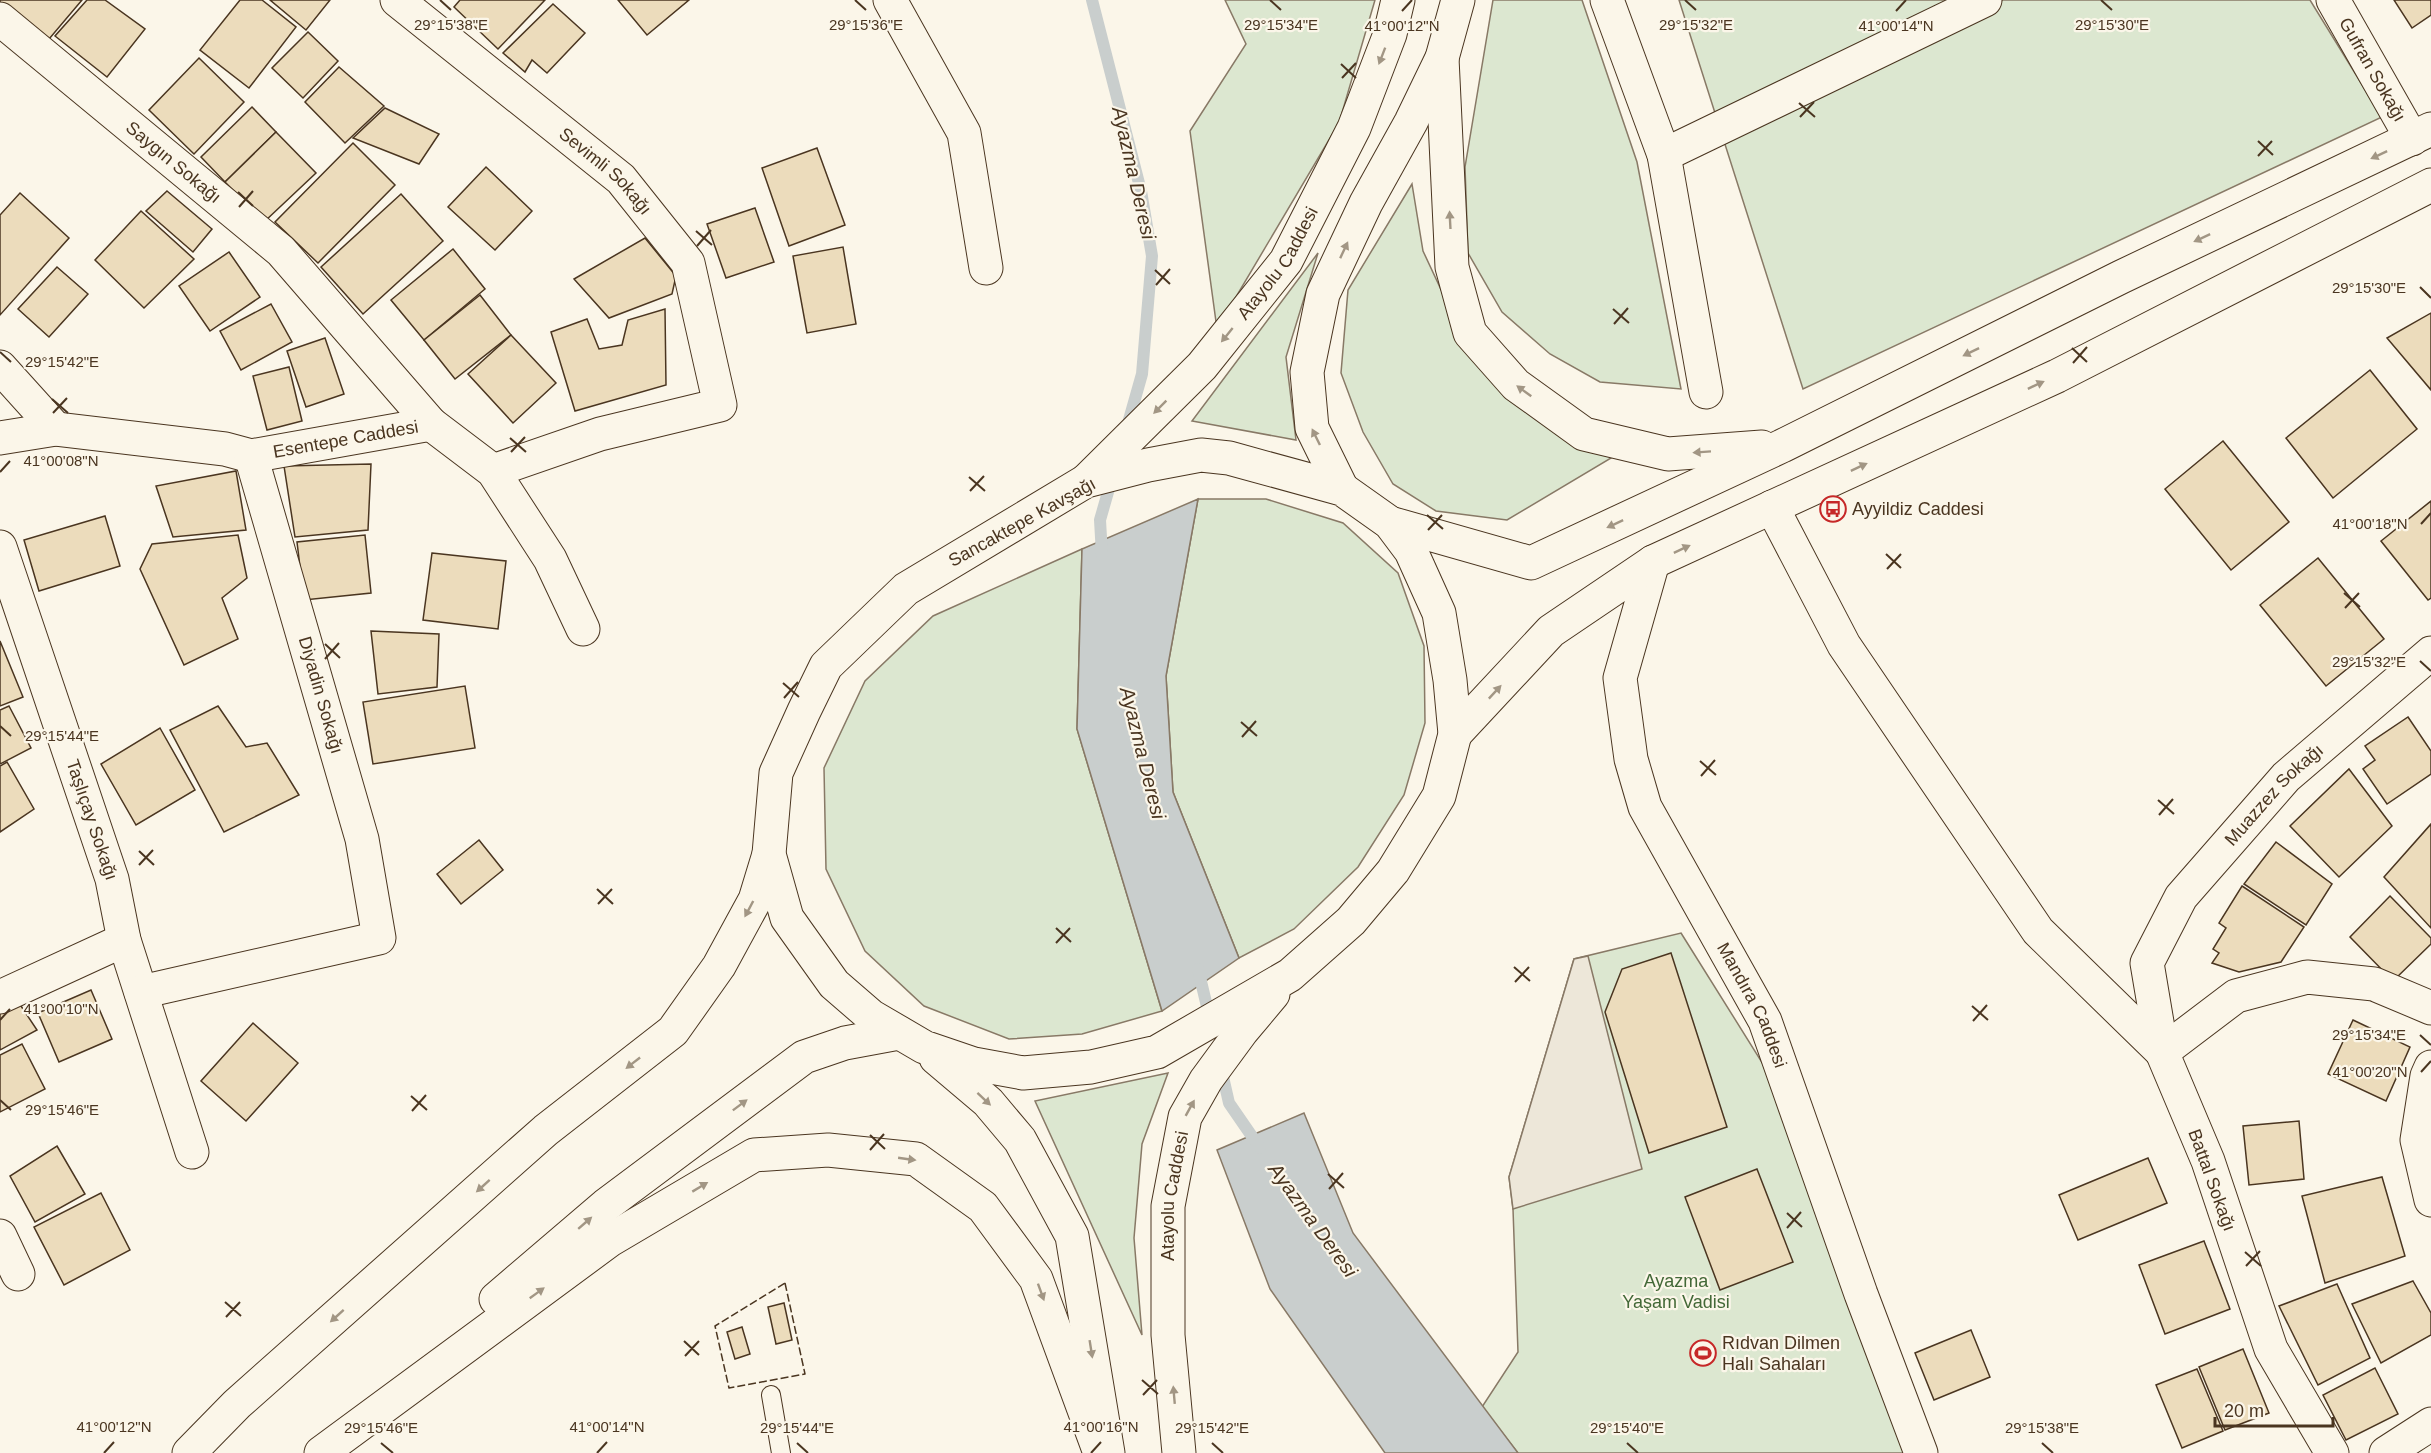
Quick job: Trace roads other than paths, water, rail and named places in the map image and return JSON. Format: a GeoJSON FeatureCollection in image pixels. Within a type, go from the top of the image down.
{"type":"FeatureCollection","features":[{"type":"Feature","properties":{"kind":"main road","name":"Sevimli Sokağı"},"geometry":{"type":"LineString","coordinates":[[397,0],[621,178],[688,263],[720,405],[600,434],[494,471]]}},
{"type":"Feature","properties":{"kind":"main road"},"geometry":{"type":"LineString","coordinates":[[890,0],[964,133],[986,268]]}},
{"type":"Feature","properties":{"kind":"main road","name":"Atayolu Caddesi"},"geometry":{"type":"LineString","coordinates":[[1086,481],[1202,366],[1286,261],[1354,128],[1390,34],[1398,0]]}},
{"type":"Feature","properties":{"kind":"main road"},"geometry":{"type":"LineString","coordinates":[[1342,489],[1312,428],[1307,372],[1323,294],[1366,203],[1411,122],[1442,58],[1458,0]]}},
{"type":"Feature","properties":{"kind":"main road"},"geometry":{"type":"LineString","coordinates":[[1606,0],[1664,155],[1706,392]]}},
{"type":"Feature","properties":{"kind":"main road"},"geometry":{"type":"LineString","coordinates":[[1664,155],[1985,0]]}},
{"type":"Feature","properties":{"kind":"main road","name":"Gufran Sokağı"},"geometry":{"type":"LineString","coordinates":[[2333,0],[2421,134]]}},
{"type":"Feature","properties":{"kind":"main road","name":"Saygın Sokağı"},"geometry":{"type":"LineString","coordinates":[[0,20],[281,251],[431,424]]}},
{"type":"Feature","properties":{"kind":"main road"},"geometry":{"type":"LineString","coordinates":[[1442,58],[1452,267],[1470,333],[1508,377],[1584,434],[1668,454],[1782,446]]}},
{"type":"Feature","properties":{"kind":"main road"},"geometry":{"type":"LineString","coordinates":[[1390,524],[1531,563],[1782,446],[2121,277],[2421,134]]}},
{"type":"Feature","properties":{"kind":"main road"},"geometry":{"type":"LineString","coordinates":[[1455,734],[1551,631],[1653,562],[2057,376],[2431,185]]}},
{"type":"Feature","properties":{"kind":"main road"},"geometry":{"type":"LineString","coordinates":[[0,367],[56,429]]}},
{"type":"Feature","properties":{"kind":"main road","name":"Esentepe Caddesi"},"geometry":{"type":"LineString","coordinates":[[0,438],[56,429],[225,449],[251,456],[431,424],[494,471],[550,559],[583,629]]}},
{"type":"Feature","properties":{"kind":"main road","name":"Sancaktepe Kavşağı"},"geometry":{"type":"LineString","coordinates":[[1201,455],[1229,458],[1342,489],[1390,524],[1412,551],[1439,613],[1450,680],[1455,734],[1438,796],[1393,871],[1351,921],[1290,975],[1157,1052],[1091,1067],[1023,1073],[974,1064],[911,1040],[871,1016],[834,984],[787,918],[770,854],[776,773],[826,666],[906,589],[1086,481],[1148,465],[1201,455]]}},
{"type":"Feature","properties":{"kind":"main road","name":"Diyadin Sokağı"},"geometry":{"type":"LineString","coordinates":[[141,992],[379,938],[362,839],[251,456]]}},
{"type":"Feature","properties":{"kind":"main road"},"geometry":{"type":"LineString","coordinates":[[1772,507],[1844,645],[2038,931],[2162,1052],[2236,996],[2307,977],[2374,984],[2431,1008]]}},
{"type":"Feature","properties":{"kind":"main road","name":"Taşlıçay Sokağı"},"geometry":{"type":"LineString","coordinates":[[0,547],[112,879],[124,940],[192,1152]]}},
{"type":"Feature","properties":{"kind":"main road","name":"Mandıra Caddesi"},"geometry":{"type":"LineString","coordinates":[[1653,562],[1620,678],[1631,759],[1645,807],[1765,1021],[1861,1294],[1921,1453]]}},
{"type":"Feature","properties":{"kind":"main road","name":"Muazzez Sokağı"},"geometry":{"type":"LineString","coordinates":[[2147,963],[2181,897],[2286,777],[2431,653]]}},
{"type":"Feature","properties":{"kind":"main road"},"geometry":{"type":"LineString","coordinates":[[189,1453],[237,1404],[546,1130],[674,1031],[719,966],[755,900],[770,854]]}},
{"type":"Feature","properties":{"kind":"main road"},"geometry":{"type":"LineString","coordinates":[[0,997],[124,940]]}},
{"type":"Feature","properties":{"kind":"main road","name":"Battal Sokağı"},"geometry":{"type":"LineString","coordinates":[[2147,963],[2162,1052],[2208,1161],[2271,1349],[2332,1453]]}},
{"type":"Feature","properties":{"kind":"main road","name":"Atayolu Caddesi"},"geometry":{"type":"LineString","coordinates":[[1179,1453],[1168,1335],[1168,1206],[1185,1117],[1206,1080],[1242,1031],[1290,975]]}},
{"type":"Feature","properties":{"kind":"main road"},"geometry":{"type":"LineString","coordinates":[[319,1453],[606,1205],[804,1057],[845,1042],[911,1040],[988,1102],[1020,1140],[1072,1236],[1108,1453]]}},
{"type":"Feature","properties":{"kind":"main road"},"geometry":{"type":"LineString","coordinates":[[2431,1067],[2427,1076],[2417,1140],[2431,1200]]}},
{"type":"Feature","properties":{"kind":"main road"},"geometry":{"type":"LineString","coordinates":[[319,1453],[610,1240],[754,1155],[828,1150],[916,1159],[983,1207],[1036,1279],[1100,1453]]}},
{"type":"Feature","properties":{"kind":"main road"},"geometry":{"type":"LineString","coordinates":[[0,1236],[18,1274]]}},
{"type":"Feature","properties":{"kind":"main road"},"geometry":{"type":"LineString","coordinates":[[2386,1453],[2431,1424]]}},
{"type":"Feature","properties":{"kind":"lane"},"geometry":{"type":"LineString","coordinates":[[771,1395],[781,1453]]}},
{"type":"Feature","properties":{"kind":"water"},"geometry":{"type":"Polygon","coordinates":[[[1198,499],[1166,676],[1173,792],[1239,958],[1162,1011],[1077,729],[1082,549],[1198,499]]]}},
{"type":"Feature","properties":{"kind":"water"},"geometry":{"type":"Polygon","coordinates":[[[1304,1113],[1353,1233],[1518,1453],[1385,1453],[1270,1289],[1217,1150],[1304,1113]]]}},
{"type":"Feature","properties":{"kind":"waterway","name":"Ayazma Deresi"},"geometry":{"type":"LineString","coordinates":[[1092,0],[1141,191],[1152,256],[1142,374],[1127,427]]}},
{"type":"Feature","properties":{"kind":"waterway","name":"Ayazma Deresi"},"geometry":{"type":"LineString","coordinates":[[1102,555],[1100,520],[1112,478]]}},
{"type":"Feature","properties":{"kind":"waterway","name":"Ayazma Deresi"},"geometry":{"type":"LineString","coordinates":[[1198,969],[1210,1019]]}},
{"type":"Feature","properties":{"kind":"waterway","name":"Ayazma Deresi"},"geometry":{"type":"LineString","coordinates":[[1221,1068],[1229,1103],[1260,1148]]}},
{"type":"Feature","properties":{"kind":"place","name":"Ayyildiz Caddesi"},"geometry":{"type":"Point","coordinates":[1833,509]}},
{"type":"Feature","properties":{"kind":"place","name":"Rıdvan Dilmen Halı Sahaları"},"geometry":{"type":"Point","coordinates":[1703,1353]}},
{"type":"Feature","properties":{"kind":"park label","name":"Ayazma Yaşam Vadisi"},"geometry":{"type":"Point","coordinates":[1676,1291]}}]}
